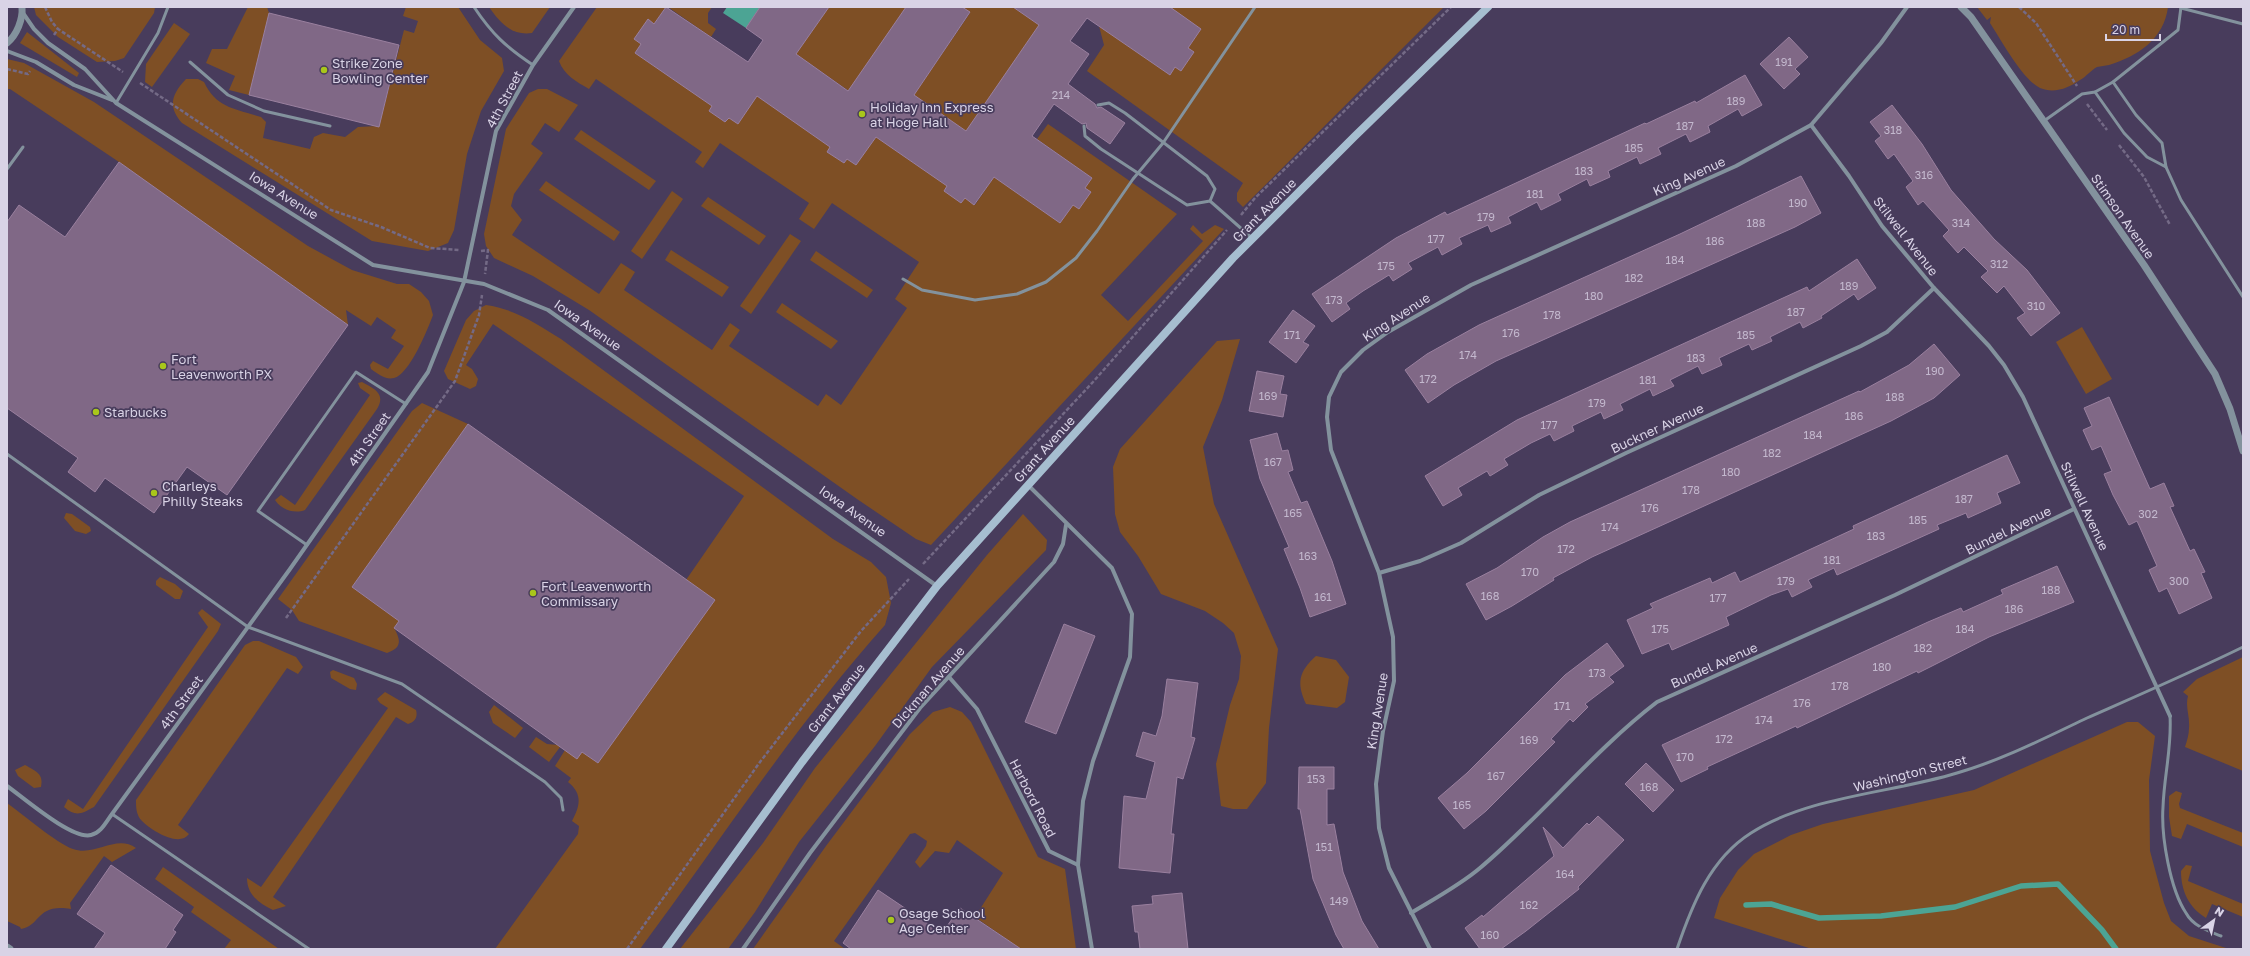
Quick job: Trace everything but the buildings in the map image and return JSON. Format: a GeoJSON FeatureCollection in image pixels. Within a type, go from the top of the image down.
{"type":"FeatureCollection","features":[{"type":"Feature","properties":{"kind":"main road","name":"Grant Avenue"},"geometry":{"type":"LineString","coordinates":[[666,949],[802,762],[937,586],[1252,238],[1488,7]]}},
{"type":"Feature","properties":{"kind":"street","name":"4th Street"},"geometry":{"type":"LineString","coordinates":[[7,786],[65,828],[79,835],[90,836],[100,831],[248,627],[428,372],[464,282],[469,251],[496,131],[534,65],[574,7]]}},
{"type":"Feature","properties":{"kind":"street","name":"King Avenue"},"geometry":{"type":"LineString","coordinates":[[1430,949],[1389,868],[1379,828],[1376,784],[1384,731],[1394,681],[1394,637],[1379,573],[1331,450],[1327,417],[1329,397],[1340,372],[1363,350],[1388,332],[1470,285],[1736,166],[1811,125],[1880,43],[1907,7]]}},
{"type":"Feature","properties":{"kind":"street","name":"Stimson Avenue"},"geometry":{"type":"LineString","coordinates":[[1961,7],[1971,17],[2042,122],[2144,265],[2215,374],[2230,409],[2243,451]]}},
{"type":"Feature","properties":{"kind":"street","name":"Iowa Avenue"},"geometry":{"type":"LineString","coordinates":[[7,43],[18,28],[23,10]]}},
{"type":"Feature","properties":{"kind":"street","name":"Iowa Avenue"},"geometry":{"type":"LineString","coordinates":[[23,10],[34,29],[48,43],[85,69],[116,103],[373,265],[464,282],[484,284],[548,310],[937,586]]}},
{"type":"Feature","properties":{"kind":"street","name":"Iowa Avenue"},"geometry":{"type":"LineString","coordinates":[[7,51],[36,62],[74,85],[112,100]]}},
{"type":"Feature","properties":{"kind":"street","name":"Stilwell Avenue"},"geometry":{"type":"LineString","coordinates":[[1811,125],[1850,176],[1882,226],[1934,288],[1989,346],[2004,365],[2023,397],[2170,716]]}},
{"type":"Feature","properties":{"kind":"street","name":"Buckner Avenue"},"geometry":{"type":"LineString","coordinates":[[1379,573],[1420,561],[1461,543],[1539,495],[1579,475],[1861,346],[1886,332],[1934,288]]}},
{"type":"Feature","properties":{"kind":"street"},"geometry":{"type":"LineString","coordinates":[[1028,484],[1066,525],[1112,568],[1132,614],[1130,657],[1093,761],[1083,801],[1078,865],[1092,949]]}},
{"type":"Feature","properties":{"kind":"street","name":"Bundel Avenue"},"geometry":{"type":"LineString","coordinates":[[1412,913],[1479,869],[1550,803],[1632,721],[1657,702],[1895,595],[2074,509]]}},
{"type":"Feature","properties":{"kind":"street","name":"Dickman Avenue"},"geometry":{"type":"LineString","coordinates":[[743,949],[810,853],[920,708],[1054,562],[1063,544],[1066,525]]}},
{"type":"Feature","properties":{"kind":"street","name":"Harbord Road"},"geometry":{"type":"LineString","coordinates":[[949,676],[977,709],[1049,851],[1078,865]]}},
{"type":"Feature","properties":{"kind":"lane"},"geometry":{"type":"LineString","coordinates":[[116,103],[158,33],[168,7]]}},
{"type":"Feature","properties":{"kind":"lane"},"geometry":{"type":"LineString","coordinates":[[474,7],[488,27],[508,48],[534,65]]}},
{"type":"Feature","properties":{"kind":"lane"},"geometry":{"type":"LineString","coordinates":[[903,280],[922,290],[975,300],[1017,294],[1046,282],[1076,258],[1098,231],[1138,172],[1163,143],[1255,7]]}},
{"type":"Feature","properties":{"kind":"lane"},"geometry":{"type":"LineString","coordinates":[[2042,122],[2082,94],[2095,92],[2112,82],[2178,30],[2181,8],[2243,24]]}},
{"type":"Feature","properties":{"kind":"lane"},"geometry":{"type":"LineString","coordinates":[[190,62],[228,95],[264,111],[330,126]]}},
{"type":"Feature","properties":{"kind":"lane"},"geometry":{"type":"LineString","coordinates":[[2112,82],[2136,115],[2162,143],[2166,167],[2180,200],[2243,297]]}},
{"type":"Feature","properties":{"kind":"lane"},"geometry":{"type":"LineString","coordinates":[[2095,92],[2124,133],[2147,157],[2166,167]]}},
{"type":"Feature","properties":{"kind":"lane"},"geometry":{"type":"LineString","coordinates":[[1098,106],[1108,103],[1125,113],[1207,176],[1215,189],[1210,201]]}},
{"type":"Feature","properties":{"kind":"lane"},"geometry":{"type":"LineString","coordinates":[[1084,126],[1085,136],[1101,149],[1187,205],[1210,201]]}},
{"type":"Feature","properties":{"kind":"lane"},"geometry":{"type":"LineString","coordinates":[[7,169],[23,147]]}},
{"type":"Feature","properties":{"kind":"lane"},"geometry":{"type":"LineString","coordinates":[[1210,201],[1252,238]]}},
{"type":"Feature","properties":{"kind":"lane"},"geometry":{"type":"LineString","coordinates":[[307,544],[258,511],[356,372],[406,404]]}},
{"type":"Feature","properties":{"kind":"lane"},"geometry":{"type":"LineString","coordinates":[[7,454],[248,627],[402,684],[545,782],[560,798],[563,810]]}},
{"type":"Feature","properties":{"kind":"lane","name":"Washington Street"},"geometry":{"type":"LineString","coordinates":[[1677,949],[1687,920],[1704,883],[1716,864],[1731,849],[1751,833],[1776,820],[1811,807],[1958,773],[2027,746],[2156,687],[2177,679],[2243,647]]}},
{"type":"Feature","properties":{"kind":"lane","name":"Stilwell Avenue"},"geometry":{"type":"LineString","coordinates":[[2170,716],[2172,739],[2162,808],[2163,828],[2170,868],[2176,891],[2186,914],[2201,928],[2221,936]]}},
{"type":"Feature","properties":{"kind":"lane"},"geometry":{"type":"LineString","coordinates":[[112,814],[309,949]]}},
{"type":"Feature","properties":{"kind":"path"},"geometry":{"type":"LineString","coordinates":[[45,7],[52,22],[58,29],[331,210],[381,227],[430,248],[469,251],[488,250],[479,315],[455,381],[286,618]]}},
{"type":"Feature","properties":{"kind":"path"},"geometry":{"type":"LineString","coordinates":[[627,949],[760,762],[861,631],[890,597],[1093,382],[1255,198],[1451,7]]}},
{"type":"Feature","properties":{"kind":"path"},"geometry":{"type":"LineString","coordinates":[[48,43],[58,29]]}},
{"type":"Feature","properties":{"kind":"path"},"geometry":{"type":"LineString","coordinates":[[7,69],[28,74],[36,62]]}},
{"type":"Feature","properties":{"kind":"shaded area"},"geometry":{"type":"Polygon","coordinates":[[[34,7],[155,7],[154,13],[124,58],[115,61],[97,62],[58,37],[36,15],[34,7]]]}},
{"type":"Feature","properties":{"kind":"shaded area"},"geometry":{"type":"Polygon","coordinates":[[[248,7],[267,7],[269,13],[249,95],[229,90],[235,76],[206,63],[212,49],[227,49],[248,7]]]}},
{"type":"Feature","properties":{"kind":"shaded area"},"geometry":{"type":"Polygon","coordinates":[[[406,7],[458,7],[480,40],[502,58],[504,71],[481,111],[467,154],[454,230],[448,243],[428,251],[372,241],[182,123],[174,111],[173,100],[181,84],[186,79],[198,79],[204,82],[214,97],[221,102],[235,109],[261,117],[266,122],[263,138],[310,149],[314,137],[323,133],[345,137],[358,127],[379,126],[404,30],[414,33],[418,21],[403,16],[406,7]]]}},
{"type":"Feature","properties":{"kind":"shaded area"},"geometry":{"type":"Polygon","coordinates":[[[489,7],[550,7],[532,33],[525,33],[518,32],[507,27],[489,7]]]}},
{"type":"Feature","properties":{"kind":"shaded area"},"geometry":{"type":"Polygon","coordinates":[[[597,7],[666,7],[654,24],[648,20],[641,44],[635,53],[712,106],[709,111],[725,122],[729,118],[738,124],[757,96],[830,147],[827,152],[844,163],[847,159],[856,165],[876,137],[947,186],[945,191],[961,203],[965,198],[975,205],[994,177],[1060,223],[1073,205],[1079,208],[1091,192],[1085,188],[1092,178],[1037,139],[1048,124],[1177,214],[1101,295],[1128,321],[1203,241],[1190,229],[1193,225],[1202,234],[1215,225],[1224,229],[931,545],[916,539],[857,499],[589,310],[533,276],[494,258],[486,246],[484,234],[506,129],[529,93],[538,89],[547,89],[578,105],[559,132],[545,123],[531,144],[543,153],[514,194],[511,206],[522,220],[512,235],[599,294],[621,263],[635,272],[624,290],[712,350],[730,323],[740,330],[729,346],[818,406],[826,394],[841,405],[907,308],[895,299],[919,262],[832,203],[814,229],[799,219],[809,203],[720,143],[703,168],[695,162],[702,152],[596,79],[589,89],[568,74],[561,66],[559,61],[597,7]]]}},
{"type":"Feature","properties":{"kind":"shaded area"},"geometry":{"type":"Polygon","coordinates":[[[668,7],[712,7],[708,13],[708,23],[716,29],[711,37],[668,7]]]}},
{"type":"Feature","properties":{"kind":"shaded area"},"geometry":{"type":"Polygon","coordinates":[[[727,7],[760,7],[746,28],[723,13],[727,7]]]}},
{"type":"Feature","properties":{"kind":"shaded area"},"geometry":{"type":"Polygon","coordinates":[[[829,7],[906,7],[866,103],[796,54],[829,7]]]}},
{"type":"Feature","properties":{"kind":"shaded area"},"geometry":{"type":"Polygon","coordinates":[[[962,7],[1013,7],[1039,25],[984,144],[914,95],[970,13],[962,7]]]}},
{"type":"Feature","properties":{"kind":"shaded area"},"geometry":{"type":"Polygon","coordinates":[[[1170,7],[1444,7],[1243,207],[1237,201],[1237,193],[1243,183],[1087,71],[1104,45],[1099,26],[1170,75],[1175,67],[1194,52],[1188,48],[1201,29],[1170,7]]]}},
{"type":"Feature","properties":{"kind":"shaded area"},"geometry":{"type":"Polygon","coordinates":[[[1977,7],[2168,7],[2166,18],[2161,28],[2148,45],[2130,57],[2109,65],[2097,67],[2082,79],[2066,88],[2045,90],[2033,84],[2027,77],[2013,59],[1990,23],[1991,17],[1987,20],[1977,7]]]}},
{"type":"Feature","properties":{"kind":"shaded area"},"geometry":{"type":"Polygon","coordinates":[[[174,23],[190,34],[152,87],[145,82],[146,64],[174,23]]]}},
{"type":"Feature","properties":{"kind":"shaded area"},"geometry":{"type":"Polygon","coordinates":[[[27,32],[79,73],[77,77],[20,43],[27,32]]]}},
{"type":"Feature","properties":{"kind":"shaded area"},"geometry":{"type":"Polygon","coordinates":[[[7,59],[24,63],[94,102],[308,246],[352,270],[397,284],[409,284],[421,292],[429,301],[433,315],[417,351],[406,369],[394,378],[388,378],[371,369],[370,365],[373,361],[388,369],[404,346],[391,338],[396,330],[377,317],[371,326],[346,310],[348,325],[119,162],[10,89],[7,89],[7,59]]]}},
{"type":"Feature","properties":{"kind":"shaded area"},"geometry":{"type":"Polygon","coordinates":[[[581,130],[656,181],[649,190],[574,139],[581,130]]]}},
{"type":"Feature","properties":{"kind":"shaded area"},"geometry":{"type":"Polygon","coordinates":[[[546,181],[620,232],[614,241],[539,190],[546,181]]]}},
{"type":"Feature","properties":{"kind":"shaded area"},"geometry":{"type":"Polygon","coordinates":[[[672,191],[683,199],[642,259],[631,251],[672,191]]]}},
{"type":"Feature","properties":{"kind":"shaded area"},"geometry":{"type":"Polygon","coordinates":[[[708,197],[766,236],[759,245],[701,206],[708,197]]]}},
{"type":"Feature","properties":{"kind":"shaded area"},"geometry":{"type":"Polygon","coordinates":[[[790,234],[801,241],[751,314],[740,306],[790,234]]]}},
{"type":"Feature","properties":{"kind":"shaded area"},"geometry":{"type":"Polygon","coordinates":[[[671,250],[729,287],[722,297],[665,260],[671,250]]]}},
{"type":"Feature","properties":{"kind":"shaded area"},"geometry":{"type":"Polygon","coordinates":[[[816,251],[873,290],[867,298],[810,260],[816,251]]]}},
{"type":"Feature","properties":{"kind":"shaded area"},"geometry":{"type":"Polygon","coordinates":[[[782,303],[838,341],[831,349],[776,312],[782,303]]]}},
{"type":"Feature","properties":{"kind":"shaded area"},"geometry":{"type":"Polygon","coordinates":[[[486,305],[507,310],[516,314],[561,339],[833,539],[871,562],[886,577],[891,603],[885,625],[852,663],[789,743],[640,949],[495,949],[578,834],[579,826],[572,821],[577,810],[579,800],[578,796],[576,791],[568,782],[571,778],[555,766],[565,750],[582,752],[598,763],[714,600],[686,580],[744,496],[493,324],[466,365],[472,369],[478,379],[476,386],[470,389],[448,379],[444,371],[466,320],[474,311],[486,305]]]}},
{"type":"Feature","properties":{"kind":"shaded area"},"geometry":{"type":"Polygon","coordinates":[[[2082,327],[2112,379],[2086,394],[2056,342],[2082,327]]]}},
{"type":"Feature","properties":{"kind":"shaded area"},"geometry":{"type":"Polygon","coordinates":[[[1240,339],[1222,400],[1203,447],[1214,504],[1278,649],[1269,728],[1266,783],[1247,809],[1233,809],[1221,806],[1216,764],[1230,705],[1239,679],[1241,656],[1234,633],[1223,623],[1205,611],[1161,594],[1138,556],[1120,532],[1115,514],[1113,467],[1120,449],[1217,341],[1240,339]]]}},
{"type":"Feature","properties":{"kind":"shaded area"},"geometry":{"type":"Polygon","coordinates":[[[362,382],[378,392],[380,399],[377,409],[305,510],[297,512],[284,509],[275,500],[281,495],[295,505],[370,395],[360,388],[358,383],[362,382]]]}},
{"type":"Feature","properties":{"kind":"shaded area"},"geometry":{"type":"Polygon","coordinates":[[[422,403],[468,424],[352,587],[399,621],[394,628],[399,640],[398,646],[387,653],[299,621],[292,610],[278,599],[412,411],[422,403]]]}},
{"type":"Feature","properties":{"kind":"shaded area"},"geometry":{"type":"Polygon","coordinates":[[[66,513],[72,514],[90,527],[91,531],[86,534],[75,531],[64,518],[66,513]]]}},
{"type":"Feature","properties":{"kind":"shaded area"},"geometry":{"type":"Polygon","coordinates":[[[1023,514],[1047,540],[1046,550],[932,667],[875,746],[799,842],[755,912],[728,949],[680,949],[763,843],[815,768],[987,555],[1023,514]]]}},
{"type":"Feature","properties":{"kind":"shaded area"},"geometry":{"type":"Polygon","coordinates":[[[160,577],[175,584],[183,591],[180,599],[175,599],[156,585],[156,581],[160,577]]]}},
{"type":"Feature","properties":{"kind":"shaded area"},"geometry":{"type":"Polygon","coordinates":[[[202,609],[221,624],[218,631],[94,807],[82,813],[75,813],[68,810],[64,807],[68,799],[83,809],[208,627],[198,613],[202,609]]]}},
{"type":"Feature","properties":{"kind":"shaded area"},"geometry":{"type":"Polygon","coordinates":[[[253,641],[259,641],[296,657],[303,667],[298,674],[287,668],[178,825],[189,834],[184,838],[179,839],[158,833],[140,819],[137,811],[136,800],[245,645],[253,641]]]}},
{"type":"Feature","properties":{"kind":"shaded area"},"geometry":{"type":"Polygon","coordinates":[[[1316,656],[1336,660],[1349,677],[1345,702],[1337,708],[1306,704],[1303,697],[1300,684],[1301,678],[1306,667],[1316,656]]]}},
{"type":"Feature","properties":{"kind":"shaded area"},"geometry":{"type":"Polygon","coordinates":[[[2243,657],[2243,771],[2185,747],[2189,724],[2187,704],[2188,696],[2183,692],[2197,679],[2243,657]]]}},
{"type":"Feature","properties":{"kind":"shaded area"},"geometry":{"type":"Polygon","coordinates":[[[333,670],[354,678],[357,684],[356,690],[350,689],[331,678],[330,672],[333,670]]]}},
{"type":"Feature","properties":{"kind":"shaded area"},"geometry":{"type":"Polygon","coordinates":[[[385,692],[416,710],[417,715],[415,719],[408,724],[396,717],[273,897],[286,906],[273,910],[255,898],[249,889],[247,878],[261,887],[388,708],[377,699],[385,692]]]}},
{"type":"Feature","properties":{"kind":"shaded area"},"geometry":{"type":"Polygon","coordinates":[[[494,705],[523,728],[515,738],[493,723],[489,712],[494,705]]]}},
{"type":"Feature","properties":{"kind":"shaded area"},"geometry":{"type":"Polygon","coordinates":[[[950,707],[962,712],[971,722],[1038,857],[1065,869],[1076,949],[1009,949],[1012,943],[975,917],[1003,873],[957,840],[949,853],[935,851],[920,868],[915,862],[926,846],[927,841],[915,833],[910,834],[834,941],[845,949],[753,949],[826,846],[910,734],[933,712],[950,707]]]}},
{"type":"Feature","properties":{"kind":"shaded area"},"geometry":{"type":"Polygon","coordinates":[[[2127,722],[2138,722],[2155,736],[2149,780],[2150,851],[2164,903],[2171,921],[2189,936],[2229,949],[1812,949],[1714,918],[1720,898],[1738,870],[1754,854],[1791,835],[1823,824],[1974,790],[2127,722]]]}},
{"type":"Feature","properties":{"kind":"shaded area"},"geometry":{"type":"Polygon","coordinates":[[[536,737],[547,744],[558,745],[560,747],[549,762],[529,747],[536,737]]]}},
{"type":"Feature","properties":{"kind":"shaded area"},"geometry":{"type":"Polygon","coordinates":[[[25,765],[38,773],[42,783],[41,787],[34,788],[18,776],[15,770],[25,765]]]}},
{"type":"Feature","properties":{"kind":"shaded area"},"geometry":{"type":"Polygon","coordinates":[[[2176,791],[2182,793],[2179,804],[2180,808],[2243,833],[2243,847],[2187,824],[2181,839],[2172,836],[2169,817],[2169,796],[2176,791]]]}},
{"type":"Feature","properties":{"kind":"shaded area"},"geometry":{"type":"Polygon","coordinates":[[[7,803],[49,835],[73,849],[81,851],[89,850],[121,843],[128,844],[136,848],[112,862],[104,856],[70,903],[71,909],[51,909],[45,912],[32,924],[21,929],[20,927],[7,921],[7,803]]]}},
{"type":"Feature","properties":{"kind":"shaded area"},"geometry":{"type":"Polygon","coordinates":[[[2186,865],[2192,866],[2188,881],[2243,904],[2243,917],[2212,904],[2206,918],[2194,909],[2187,898],[2182,885],[2181,871],[2186,865]]]}},
{"type":"Feature","properties":{"kind":"shaded area"},"geometry":{"type":"Polygon","coordinates":[[[163,867],[279,949],[224,949],[231,940],[191,912],[194,907],[155,879],[163,867]]]}},
{"type":"Feature","properties":{"kind":"waterway"},"geometry":{"type":"LineString","coordinates":[[1746,905],[1771,904],[1819,918],[1881,916],[1955,907],[2021,886],[2058,884],[2102,930],[2116,949]]}},
{"type":"Feature","properties":{"kind":"place","name":"Strike Zone Bowling Center"},"geometry":{"type":"Point","coordinates":[324,70]}},
{"type":"Feature","properties":{"kind":"place","name":"Holiday Inn Express at Hoge Hall"},"geometry":{"type":"Point","coordinates":[862,114]}},
{"type":"Feature","properties":{"kind":"place","name":"Fort Leavenworth PX"},"geometry":{"type":"Point","coordinates":[163,366]}},
{"type":"Feature","properties":{"kind":"place","name":"Starbucks"},"geometry":{"type":"Point","coordinates":[96,412]}},
{"type":"Feature","properties":{"kind":"place","name":"Charleys Philly Steaks"},"geometry":{"type":"Point","coordinates":[154,493]}},
{"type":"Feature","properties":{"kind":"place","name":"Fort Leavenworth Commissary"},"geometry":{"type":"Point","coordinates":[533,593]}},
{"type":"Feature","properties":{"kind":"place","name":"Osage School Age Center"},"geometry":{"type":"Point","coordinates":[891,920]}}]}
